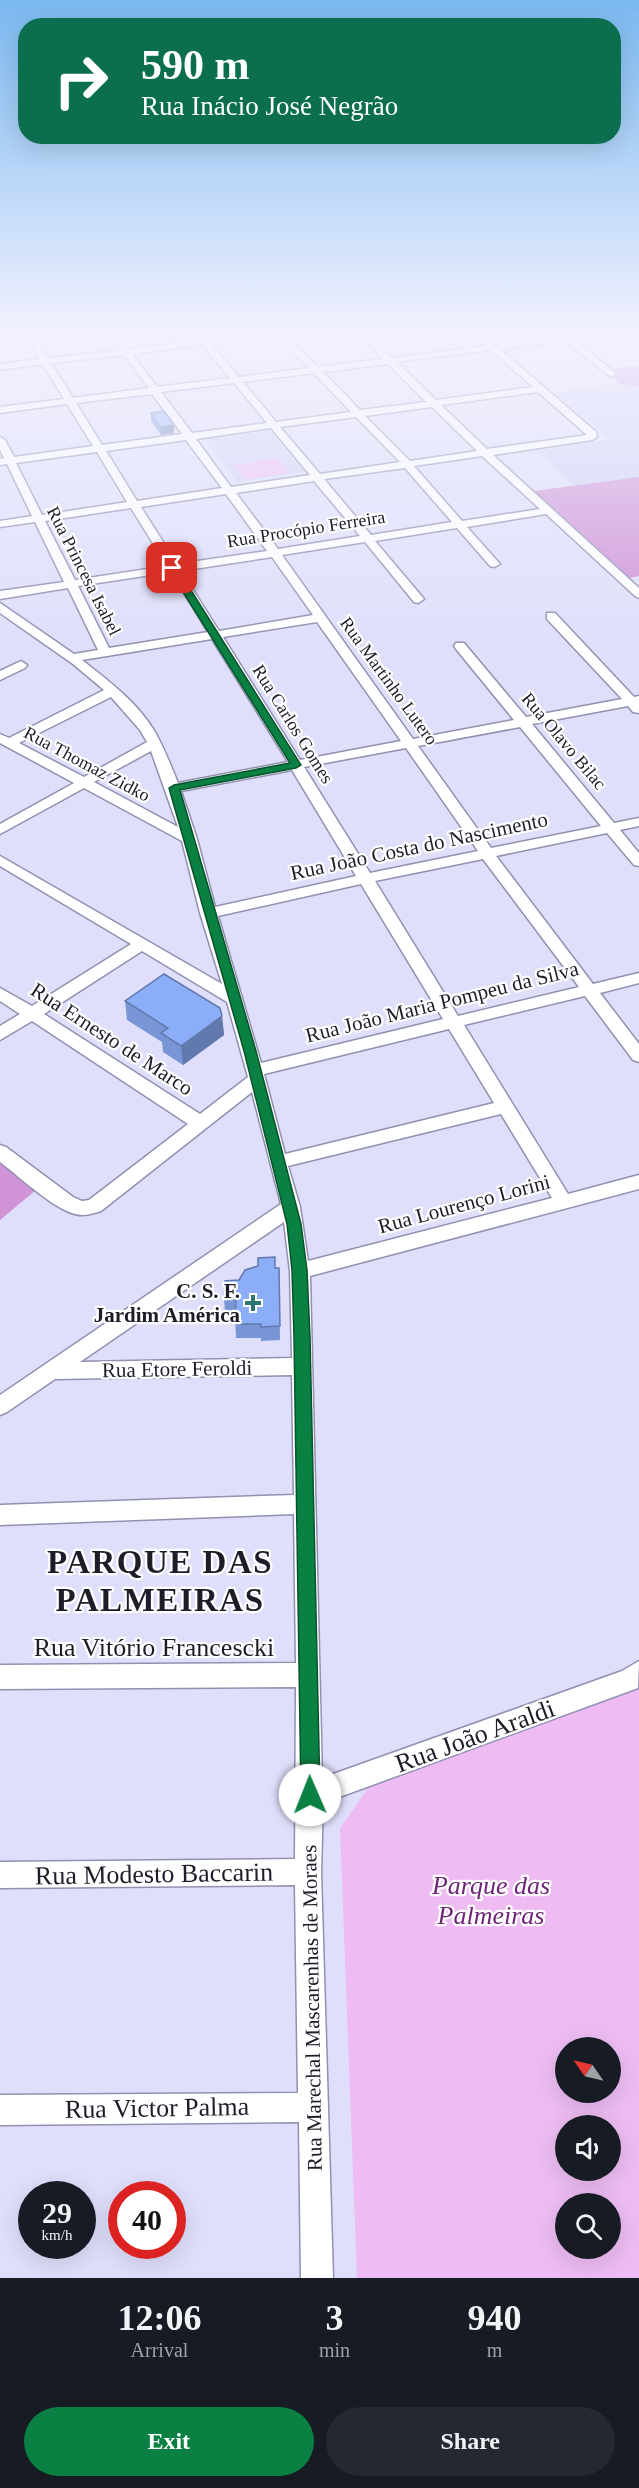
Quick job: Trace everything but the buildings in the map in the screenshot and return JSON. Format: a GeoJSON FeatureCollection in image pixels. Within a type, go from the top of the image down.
{"type":"FeatureCollection","features":[{"type":"Feature","properties":{"kind":"street","name":"Rua Carlos Gomes"},"geometry":{"type":"LineString","coordinates":[[90,434],[563,1201]]}},
{"type":"Feature","properties":{"kind":"street","name":"Rua Martinho Lutero"},"geometry":{"type":"LineString","coordinates":[[188,434],[411,743],[488,855],[639,1056]]}},
{"type":"Feature","properties":{"kind":"street"},"geometry":{"type":"LineString","coordinates":[[5,462],[209,434]]}},
{"type":"Feature","properties":{"kind":"street"},"geometry":{"type":"LineString","coordinates":[[282,434],[418,598]]}},
{"type":"Feature","properties":{"kind":"street"},"geometry":{"type":"LineString","coordinates":[[378,434],[407,464],[494,564]]}},
{"type":"Feature","properties":{"kind":"street"},"geometry":{"type":"LineString","coordinates":[[466,434],[639,594]]}},
{"type":"Feature","properties":{"kind":"street"},"geometry":{"type":"LineString","coordinates":[[0,524],[589,439],[592,434]]}},
{"type":"Feature","properties":{"kind":"street","name":"Rua Princesa Isabel"},"geometry":{"type":"LineString","coordinates":[[0,440],[5,462],[38,518],[105,652]]}},
{"type":"Feature","properties":{"kind":"street","name":"Rua Procópio Ferreira"},"geometry":{"type":"LineString","coordinates":[[0,594],[547,511]]}},
{"type":"Feature","properties":{"kind":"street","name":"Rua Marechal Mascarenhas de Moraes"},"geometry":{"type":"LineString","coordinates":[[2,610],[71,658],[112,691],[146,728],[154,743],[174,788],[190,839],[208,912],[256,1075],[291,1207],[300,1270],[306,1504],[310,1795],[308,1872],[317,2278]]}},
{"type":"Feature","properties":{"kind":"street"},"geometry":{"type":"LineString","coordinates":[[551,616],[636,704]]}},
{"type":"Feature","properties":{"kind":"street"},"geometry":{"type":"LineString","coordinates":[[71,658],[319,618]]}},
{"type":"Feature","properties":{"kind":"street","name":"Rua Olavo Bilac"},"geometry":{"type":"LineString","coordinates":[[460,646],[639,862]]}},
{"type":"Feature","properties":{"kind":"street"},"geometry":{"type":"LineString","coordinates":[[0,676],[21,665]]}},
{"type":"Feature","properties":{"kind":"street"},"geometry":{"type":"LineString","coordinates":[[4,740],[112,691]]}},
{"type":"Feature","properties":{"kind":"street"},"geometry":{"type":"LineString","coordinates":[[174,788],[524,722],[636,704]]}},
{"type":"Feature","properties":{"kind":"street","name":"Rua Thomaz Zidko"},"geometry":{"type":"LineString","coordinates":[[4,740],[190,839]]}},
{"type":"Feature","properties":{"kind":"street"},"geometry":{"type":"LineString","coordinates":[[0,830],[154,743]]}},
{"type":"Feature","properties":{"kind":"street","name":"Rua João Costa do Nascimento"},"geometry":{"type":"LineString","coordinates":[[208,912],[639,822]]}},
{"type":"Feature","properties":{"kind":"street"},"geometry":{"type":"LineString","coordinates":[[0,860],[233,998]]}},
{"type":"Feature","properties":{"kind":"street"},"geometry":{"type":"LineString","coordinates":[[0,1034],[142,944]]}},
{"type":"Feature","properties":{"kind":"street","name":"Rua João Maria Pompeu da Silva"},"geometry":{"type":"LineString","coordinates":[[256,1075],[639,978]]}},
{"type":"Feature","properties":{"kind":"street","name":"Rua Ernesto de Marco"},"geometry":{"type":"LineString","coordinates":[[0,993],[200,1123]]}},
{"type":"Feature","properties":{"kind":"street"},"geometry":{"type":"LineString","coordinates":[[0,1152],[66,1202],[81,1208],[94,1206],[200,1123],[256,1075]]}},
{"type":"Feature","properties":{"kind":"street"},"geometry":{"type":"LineString","coordinates":[[278,1162],[505,1107]]}},
{"type":"Feature","properties":{"kind":"street","name":"Rua Lourenço Lorini"},"geometry":{"type":"LineString","coordinates":[[300,1270],[639,1182]]}},
{"type":"Feature","properties":{"kind":"street"},"geometry":{"type":"LineString","coordinates":[[0,1406],[291,1207]]}},
{"type":"Feature","properties":{"kind":"street","name":"Rua Etore Feroldi"},"geometry":{"type":"LineString","coordinates":[[51,1371],[302,1366]]}},
{"type":"Feature","properties":{"kind":"street"},"geometry":{"type":"LineString","coordinates":[[0,1515],[306,1504]]}},
{"type":"Feature","properties":{"kind":"street","name":"Rua João Araldi"},"geometry":{"type":"LineString","coordinates":[[310,1795],[628,1680],[639,1674]]}},
{"type":"Feature","properties":{"kind":"street","name":"Rua Vitório Francescki"},"geometry":{"type":"LineString","coordinates":[[0,1677],[308,1675]]}},
{"type":"Feature","properties":{"kind":"street","name":"Rua Modesto Baccarin"},"geometry":{"type":"LineString","coordinates":[[0,1875],[308,1872]]}},
{"type":"Feature","properties":{"kind":"street","name":"Rua Victor Palma"},"geometry":{"type":"LineString","coordinates":[[0,2110],[314,2107]]}},
{"type":"Feature","properties":{"kind":"shaded area"},"geometry":{"type":"Polygon","coordinates":[[[245,434],[273,434],[305,472],[237,482],[204,438],[223,436],[225,438],[245,434]]]}},
{"type":"Feature","properties":{"kind":"shaded area"},"geometry":{"type":"Polygon","coordinates":[[[604,434],[639,434],[639,477],[575,487],[538,451],[609,439],[604,434]]]}},
{"type":"Feature","properties":{"kind":"shaded area"},"geometry":{"type":"Polygon","coordinates":[[[639,477],[639,576],[630,578],[534,491],[639,477]]]}},
{"type":"Feature","properties":{"kind":"shaded area"},"geometry":{"type":"Polygon","coordinates":[[[0,1157],[42,1185],[0,1220],[0,1157]]]}},
{"type":"Feature","properties":{"kind":"green space"},"geometry":{"type":"Polygon","coordinates":[[[277,458],[289,473],[246,479],[234,465],[277,458]]]}},
{"type":"Feature","properties":{"kind":"green space","name":"Parque das Palmeiras"},"geometry":{"type":"Polygon","coordinates":[[[639,1685],[639,2278],[357,2278],[340,1828],[368,1788],[639,1685]]]}},
{"type":"Feature","properties":{"kind":"place","name":"C. S. F. Jardim América"},"geometry":{"type":"Point","coordinates":[253,1303]}},
{"type":"Feature","properties":{"kind":"district","name":"PARQUE DAS PALMEIRAS"},"geometry":{"type":"Point","coordinates":[160,1581]}},
{"type":"Feature","properties":{"kind":"route"},"geometry":{"type":"LineString","coordinates":[[172,568],[296,765],[174,788],[250,1051],[294,1224],[300,1270],[302,1337],[310,1795]]}}]}
